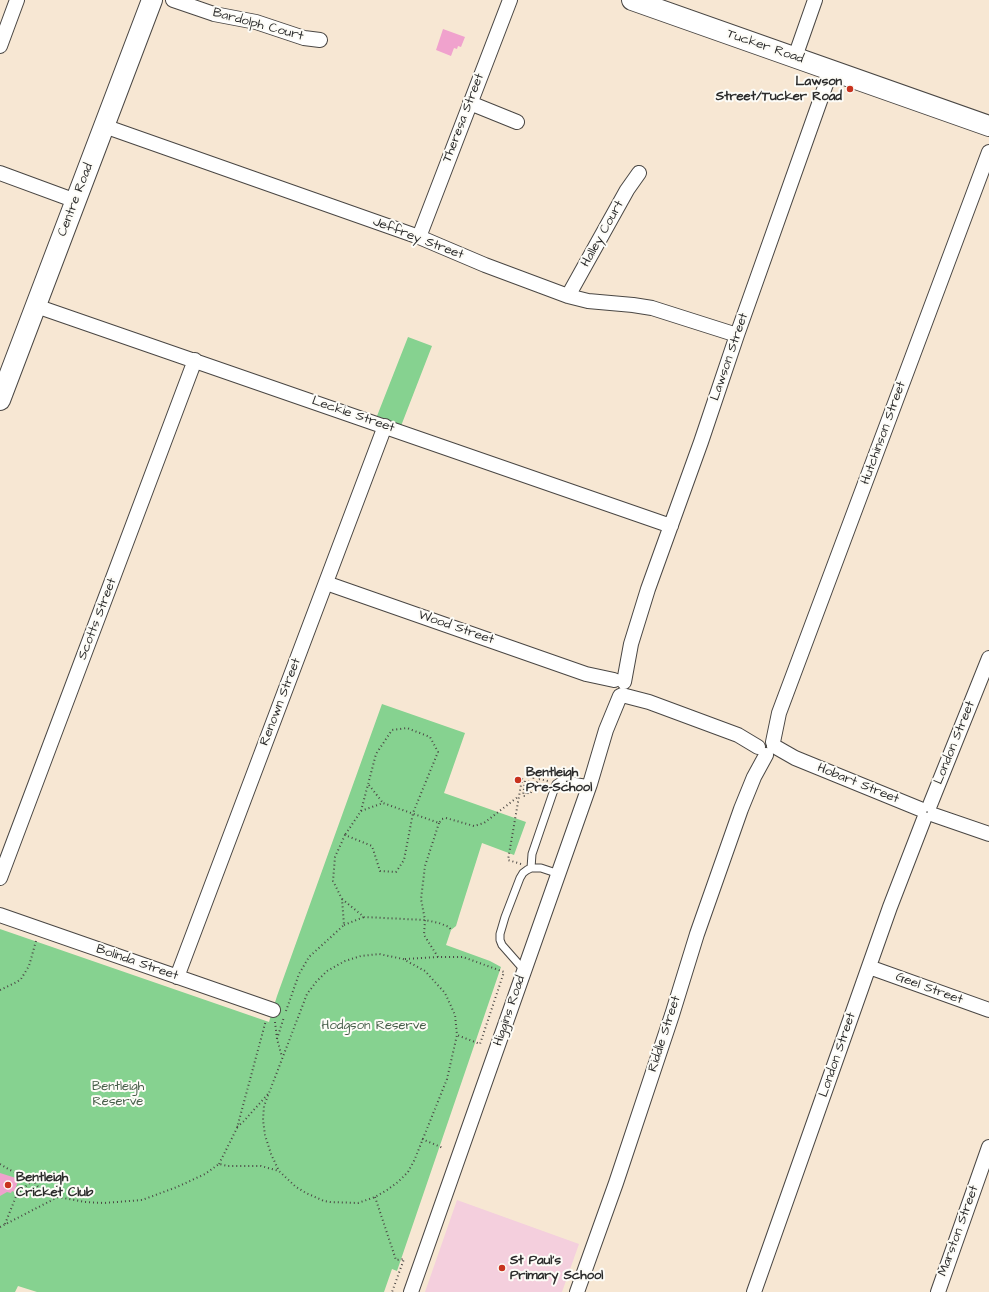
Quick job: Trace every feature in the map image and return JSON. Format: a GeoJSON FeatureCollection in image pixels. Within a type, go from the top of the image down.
{"type":"FeatureCollection","features":[{"type":"Feature","properties":{"kind":"main road","name":"Centre Road"},"geometry":{"type":"LineString","coordinates":[[0,400],[152,0]]}},
{"type":"Feature","properties":{"kind":"main road","name":"Tucker Road"},"geometry":{"type":"LineString","coordinates":[[637,1],[989,126]]}},
{"type":"Feature","properties":{"kind":"street"},"geometry":{"type":"LineString","coordinates":[[0,46],[17,0]]}},
{"type":"Feature","properties":{"kind":"street","name":"Bardolph Court"},"geometry":{"type":"LineString","coordinates":[[174,0],[214,14],[256,22],[304,38],[320,40]]}},
{"type":"Feature","properties":{"kind":"street","name":"Theresa Street"},"geometry":{"type":"LineString","coordinates":[[419,237],[510,0]]}},
{"type":"Feature","properties":{"kind":"street"},"geometry":{"type":"LineString","coordinates":[[795,57],[816,0]]}},
{"type":"Feature","properties":{"kind":"street","name":"Lawson Street"},"geometry":{"type":"LineString","coordinates":[[618,688],[645,597],[704,435],[737,335],[831,70]]}},
{"type":"Feature","properties":{"kind":"street"},"geometry":{"type":"LineString","coordinates":[[470,103],[517,122]]}},
{"type":"Feature","properties":{"kind":"street","name":"Jeffrey Street"},"geometry":{"type":"LineString","coordinates":[[104,126],[419,237],[484,265],[568,296],[588,301],[642,306],[737,335]]}},
{"type":"Feature","properties":{"kind":"street","name":"Hutchinson Street"},"geometry":{"type":"LineString","coordinates":[[766,746],[780,713],[989,152]]}},
{"type":"Feature","properties":{"kind":"street"},"geometry":{"type":"LineString","coordinates":[[0,173],[76,201]]}},
{"type":"Feature","properties":{"kind":"street","name":"Halley Court"},"geometry":{"type":"LineString","coordinates":[[568,296],[627,190],[639,173]]}},
{"type":"Feature","properties":{"kind":"street","name":"Leckie Street"},"geometry":{"type":"LineString","coordinates":[[36,306],[671,526]]}},
{"type":"Feature","properties":{"kind":"street","name":"Scotts Street"},"geometry":{"type":"LineString","coordinates":[[0,878],[195,360]]}},
{"type":"Feature","properties":{"kind":"street","name":"Renown Street"},"geometry":{"type":"LineString","coordinates":[[178,977],[385,426]]}},
{"type":"Feature","properties":{"kind":"street","name":"Wood Street"},"geometry":{"type":"LineString","coordinates":[[326,583],[586,674],[618,688]]}},
{"type":"Feature","properties":{"kind":"street","name":"London Street"},"geometry":{"type":"LineString","coordinates":[[754,1292],[892,901],[989,658]]}},
{"type":"Feature","properties":{"kind":"street","name":"Hobart Street"},"geometry":{"type":"LineString","coordinates":[[618,688],[649,702],[766,746],[927,812],[989,834]]}},
{"type":"Feature","properties":{"kind":"street","name":"Higgins Road"},"geometry":{"type":"LineString","coordinates":[[411,1292],[590,784],[618,688]]}},
{"type":"Feature","properties":{"kind":"street","name":"Riddle Street"},"geometry":{"type":"LineString","coordinates":[[577,1292],[672,1015],[697,934],[741,809],[766,746]]}},
{"type":"Feature","properties":{"kind":"street","name":"Bolinda Street"},"geometry":{"type":"LineString","coordinates":[[0,915],[274,1010]]}},
{"type":"Feature","properties":{"kind":"street","name":"Geel Street"},"geometry":{"type":"LineString","coordinates":[[868,967],[989,1010]]}},
{"type":"Feature","properties":{"kind":"street","name":"Marston Street"},"geometry":{"type":"LineString","coordinates":[[938,1292],[983,1183],[989,1148]]}},
{"type":"Feature","properties":{"kind":"lane"},"geometry":{"type":"LineString","coordinates":[[531,868],[532,854],[556,784],[562,780],[566,780],[590,784]]}},
{"type":"Feature","properties":{"kind":"lane"},"geometry":{"type":"LineString","coordinates":[[524,970],[502,945],[500,940],[500,934],[505,917],[523,873],[531,868],[541,868],[559,874]]}},
{"type":"Feature","properties":{"kind":"path"},"geometry":{"type":"LineString","coordinates":[[344,925],[342,899],[333,881],[335,857],[345,835],[361,811],[376,754],[392,730],[408,728],[430,737],[438,752],[413,813],[404,860],[396,872],[380,871],[372,846],[345,835]]}},
{"type":"Feature","properties":{"kind":"path"},"geometry":{"type":"LineString","coordinates":[[508,860],[522,779],[526,780],[522,796],[524,796],[531,774],[534,776],[528,793],[530,794],[539,779]]}},
{"type":"Feature","properties":{"kind":"path"},"geometry":{"type":"LineString","coordinates":[[368,785],[383,803],[439,823]]}},
{"type":"Feature","properties":{"kind":"path"},"geometry":{"type":"LineString","coordinates":[[438,957],[424,934],[425,920],[421,899],[425,866],[439,823],[442,819],[446,818],[474,826],[484,823],[519,796]]}},
{"type":"Feature","properties":{"kind":"path"},"geometry":{"type":"LineString","coordinates":[[361,811],[383,803]]}},
{"type":"Feature","properties":{"kind":"path"},"geometry":{"type":"LineString","coordinates":[[342,899],[364,917]]}},
{"type":"Feature","properties":{"kind":"path"},"geometry":{"type":"LineString","coordinates":[[277,1039],[299,974],[309,957],[344,925],[364,917],[425,920],[444,925],[449,927],[451,930]]}},
{"type":"Feature","properties":{"kind":"path"},"geometry":{"type":"LineString","coordinates":[[0,990],[21,979],[29,966],[36,941]]}},
{"type":"Feature","properties":{"kind":"path"},"geometry":{"type":"LineString","coordinates":[[403,959],[425,971],[445,993],[455,1015],[457,1035],[447,1079],[414,1161],[408,1172],[398,1182],[375,1197],[358,1203],[336,1203],[324,1201],[306,1193],[296,1187],[279,1171],[271,1154],[263,1120],[264,1106],[308,994],[316,982],[327,971],[345,961],[361,956],[379,954],[403,959],[462,957],[504,972],[480,1044],[457,1035]]}},
{"type":"Feature","properties":{"kind":"path"},"geometry":{"type":"LineString","coordinates":[[274,1010],[277,1039],[282,1058]]}},
{"type":"Feature","properties":{"kind":"path"},"geometry":{"type":"LineString","coordinates":[[0,1164],[33,1180],[42,1192],[84,1202],[104,1203],[142,1200],[206,1174],[218,1164],[237,1128],[266,1020],[274,1010]]}},
{"type":"Feature","properties":{"kind":"path"},"geometry":{"type":"LineString","coordinates":[[237,1128],[270,1091]]}},
{"type":"Feature","properties":{"kind":"path"},"geometry":{"type":"LineString","coordinates":[[422,1139],[443,1148]]}},
{"type":"Feature","properties":{"kind":"path"},"geometry":{"type":"LineString","coordinates":[[218,1164],[228,1166],[261,1166],[279,1171]]}},
{"type":"Feature","properties":{"kind":"path"},"geometry":{"type":"LineString","coordinates":[[4,1225],[13,1200],[17,1194],[33,1180]]}},
{"type":"Feature","properties":{"kind":"path"},"geometry":{"type":"LineString","coordinates":[[0,1227],[58,1197]]}},
{"type":"Feature","properties":{"kind":"path"},"geometry":{"type":"LineString","coordinates":[[375,1197],[396,1260],[404,1258],[392,1292]]}},
{"type":"Feature","properties":{"kind":"shaded area","name":"St Paul's Primary School"},"geometry":{"type":"Polygon","coordinates":[[[457,1200],[579,1244],[562,1292],[425,1292],[457,1200]]]}},
{"type":"Feature","properties":{"kind":"green space"},"geometry":{"type":"Polygon","coordinates":[[[408,337],[432,346],[401,426],[377,416],[408,337]]]}},
{"type":"Feature","properties":{"kind":"green space"},"geometry":{"type":"Polygon","coordinates":[[[382,704],[465,733],[444,793],[526,822],[514,855],[482,843],[456,926],[451,930],[446,945],[490,961],[501,967],[397,1271],[392,1269],[384,1292],[37,1292],[18,1286],[15,1292],[0,1292],[0,929],[269,1022],[382,704]]]}},
{"type":"Feature","properties":{"kind":"building"},"geometry":{"type":"Polygon","coordinates":[[[443,29],[465,37],[461,47],[458,46],[457,49],[454,48],[451,56],[436,50],[443,29]]]}},
{"type":"Feature","properties":{"kind":"building","name":"Bentleigh Cricket Club"},"geometry":{"type":"Polygon","coordinates":[[[0,1173],[19,1179],[14,1192],[7,1192],[0,1196],[0,1173]]]}},
{"type":"Feature","properties":{"kind":"place","name":"Lawson Street/Tucker Road"},"geometry":{"type":"Point","coordinates":[850,89]}},
{"type":"Feature","properties":{"kind":"place","name":"Bentleigh Pre-School"},"geometry":{"type":"Point","coordinates":[518,780]}},
{"type":"Feature","properties":{"kind":"place","name":"Bentleigh Cricket Club"},"geometry":{"type":"Point","coordinates":[8,1185]}},
{"type":"Feature","properties":{"kind":"place","name":"St Paul's Primary School"},"geometry":{"type":"Point","coordinates":[502,1268]}},
{"type":"Feature","properties":{"kind":"park label","name":"Hodgson Reserve"},"geometry":{"type":"Point","coordinates":[374,1026]}},
{"type":"Feature","properties":{"kind":"park label","name":"Bentleigh Reserve"},"geometry":{"type":"Point","coordinates":[118,1094]}}]}
